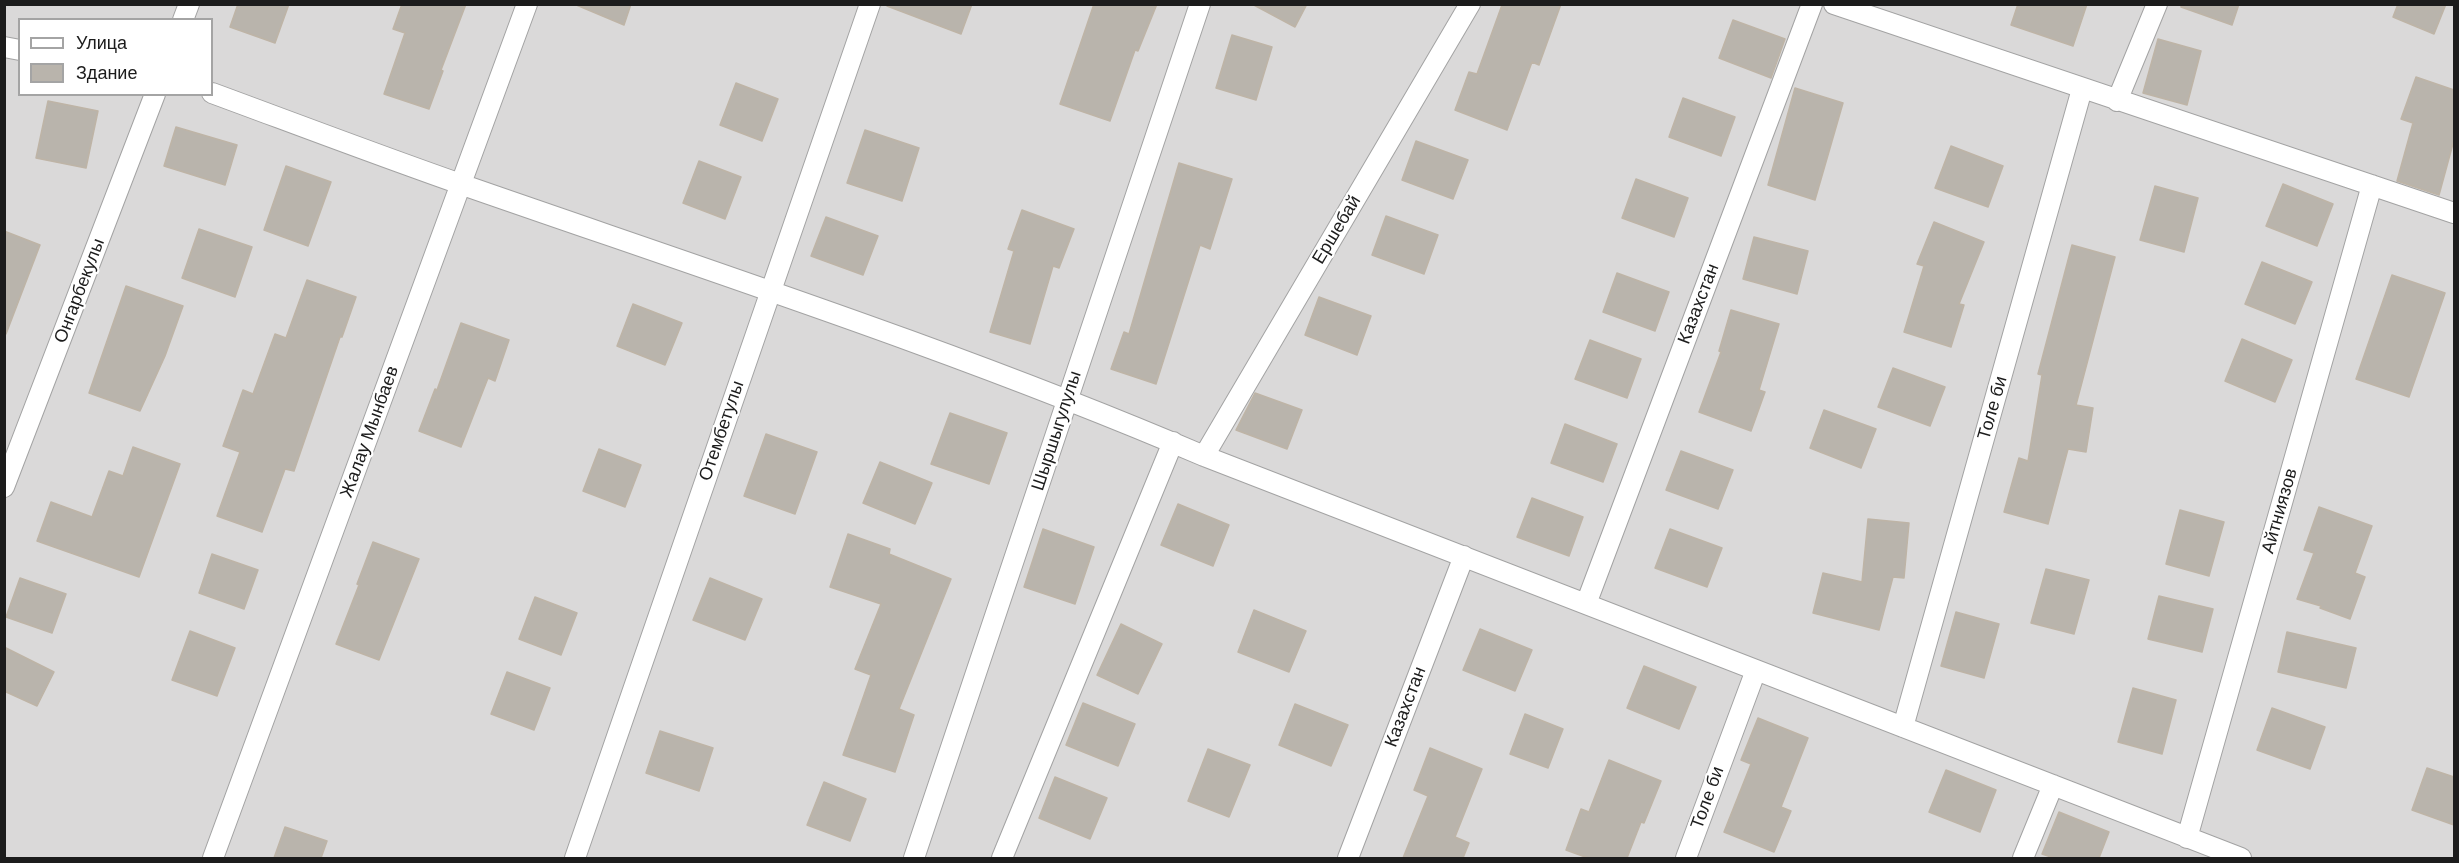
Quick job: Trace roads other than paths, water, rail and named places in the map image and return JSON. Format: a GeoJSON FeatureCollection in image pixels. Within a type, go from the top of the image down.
{"type":"FeatureCollection","features":[{"type":"Feature","properties":{"kind":"street","name":"Жалау Мынбаев"},"geometry":{"type":"LineString","coordinates":[[213,858],[527,4]]}},
{"type":"Feature","properties":{"kind":"street","name":"Отембетулы"},"geometry":{"type":"LineString","coordinates":[[575,858],[870,4]]}},
{"type":"Feature","properties":{"kind":"street","name":"Шыршыгулулы"},"geometry":{"type":"LineString","coordinates":[[914,858],[1200,4]]}},
{"type":"Feature","properties":{"kind":"street","name":"Ершебай"},"geometry":{"type":"LineString","coordinates":[[1204,456],[1470,4]]}},
{"type":"Feature","properties":{"kind":"street","name":"Казахстан"},"geometry":{"type":"LineString","coordinates":[[1586,604],[1812,4]]}},
{"type":"Feature","properties":{"kind":"street"},"geometry":{"type":"LineString","coordinates":[[1834,4],[2454,213]]}},
{"type":"Feature","properties":{"kind":"street"},"geometry":{"type":"LineString","coordinates":[[2117,100],[2157,4]]}},
{"type":"Feature","properties":{"kind":"street","name":"Толе би"},"geometry":{"type":"LineString","coordinates":[[1903,727],[2082,88]]}},
{"type":"Feature","properties":{"kind":"street"},"geometry":{"type":"LineString","coordinates":[[213,93],[1067,399],[1204,456],[2241,858]]}},
{"type":"Feature","properties":{"kind":"street","name":"Онгарбекулы"},"geometry":{"type":"LineString","coordinates":[[4,487],[154,96]]}},
{"type":"Feature","properties":{"kind":"street","name":"Айтниязов"},"geometry":{"type":"LineString","coordinates":[[2187,838],[2372,185]]}},
{"type":"Feature","properties":{"kind":"street"},"geometry":{"type":"LineString","coordinates":[[1002,858],[1173,442]]}},
{"type":"Feature","properties":{"kind":"street","name":"Казахстан"},"geometry":{"type":"LineString","coordinates":[[1348,858],[1464,556]]}},
{"type":"Feature","properties":{"kind":"street","name":"Толе би"},"geometry":{"type":"LineString","coordinates":[[1686,858],[1756,670]]}},
{"type":"Feature","properties":{"kind":"street"},"geometry":{"type":"LineString","coordinates":[[2023,858],[2053,785]]}}]}
